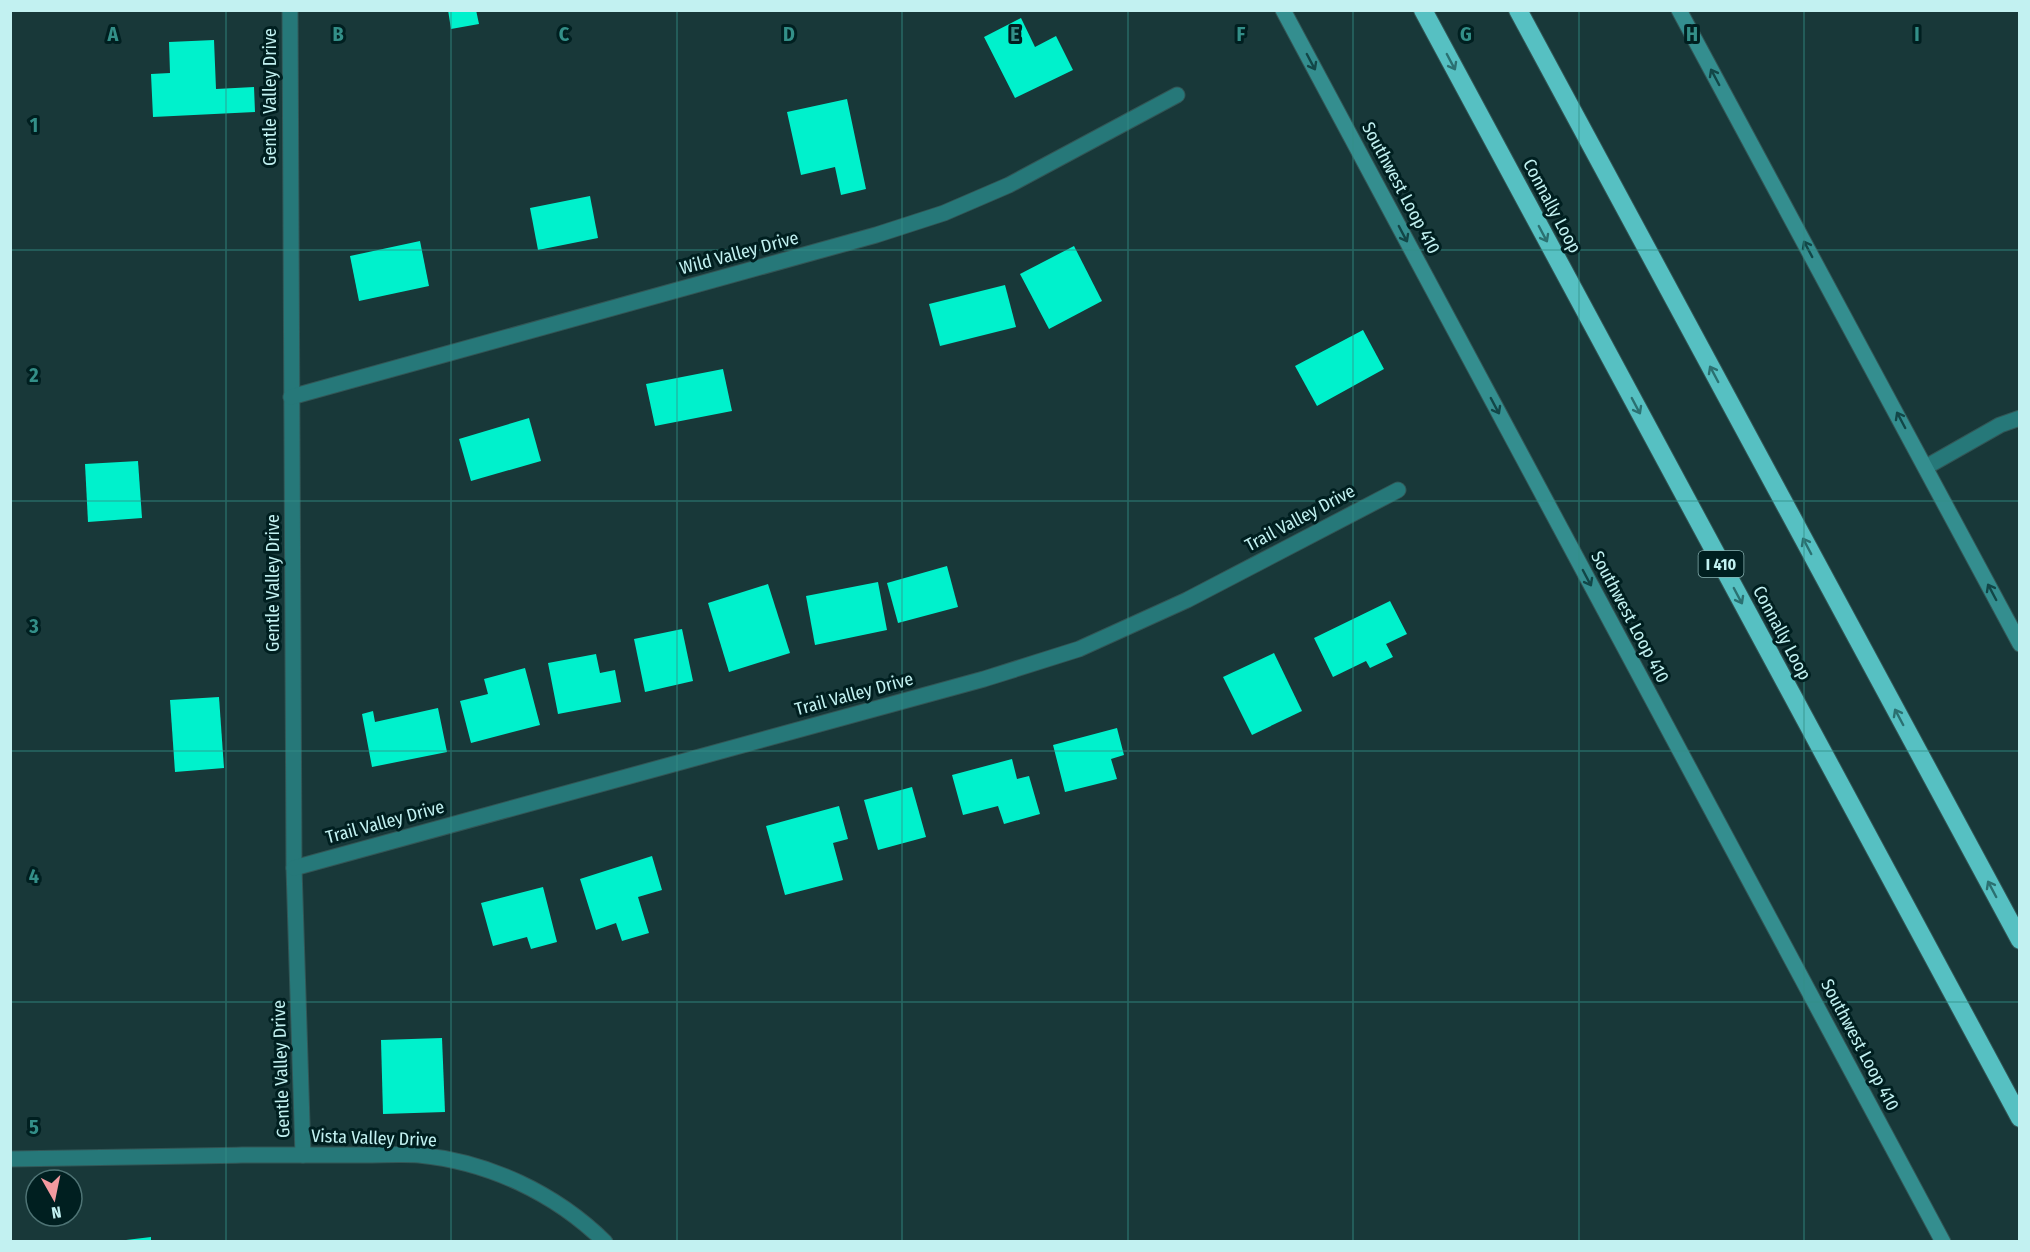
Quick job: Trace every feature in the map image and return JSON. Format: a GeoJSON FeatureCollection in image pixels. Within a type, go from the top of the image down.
{"type":"FeatureCollection","features":[{"type":"Feature","properties":{"kind":"highway","name":"Connally Loop"},"geometry":{"type":"LineString","coordinates":[[1424,10],[2019,1118]]}},
{"type":"Feature","properties":{"kind":"highway"},"geometry":{"type":"LineString","coordinates":[[1518,10],[2019,940]]}},
{"type":"Feature","properties":{"kind":"main road","name":"Southwest Loop 410"},"geometry":{"type":"LineString","coordinates":[[1283,10],[1943,1242]]}},
{"type":"Feature","properties":{"kind":"main road"},"geometry":{"type":"LineString","coordinates":[[1678,10],[1926,466],[2019,644]]}},
{"type":"Feature","properties":{"kind":"street","name":"Gentle Valley Drive"},"geometry":{"type":"LineString","coordinates":[[290,10],[294,868],[303,1155]]}},
{"type":"Feature","properties":{"kind":"street","name":"Wild Valley Drive"},"geometry":{"type":"LineString","coordinates":[[291,397],[876,235],[944,213],[1009,185],[1177,95]]}},
{"type":"Feature","properties":{"kind":"street"},"geometry":{"type":"LineString","coordinates":[[1926,466],[2000,425],[2019,418]]}},
{"type":"Feature","properties":{"kind":"street","name":"Trail Valley Drive"},"geometry":{"type":"LineString","coordinates":[[294,868],[984,679],[1079,649],[1187,600],[1398,490]]}},
{"type":"Feature","properties":{"kind":"street","name":"Vista Valley Drive"},"geometry":{"type":"LineString","coordinates":[[10,1159],[419,1155],[489,1170],[532,1188],[559,1203],[584,1221],[605,1242]]}},
{"type":"Feature","properties":{"kind":"building"},"geometry":{"type":"Polygon","coordinates":[[[448,10],[476,10],[479,24],[451,29],[448,10]]]}},
{"type":"Feature","properties":{"kind":"building"},"geometry":{"type":"Polygon","coordinates":[[[1021,18],[1035,47],[1056,36],[1073,70],[1015,98],[984,37],[1021,18]]]}},
{"type":"Feature","properties":{"kind":"building"},"geometry":{"type":"Polygon","coordinates":[[[214,40],[216,89],[254,87],[255,112],[153,117],[151,74],[170,73],[169,42],[214,40]]]}},
{"type":"Feature","properties":{"kind":"building"},"geometry":{"type":"Polygon","coordinates":[[[847,99],[866,189],[841,195],[835,167],[801,175],[787,112],[847,99]]]}},
{"type":"Feature","properties":{"kind":"building"},"geometry":{"type":"Polygon","coordinates":[[[590,196],[598,238],[538,250],[530,208],[590,196]]]}},
{"type":"Feature","properties":{"kind":"building"},"geometry":{"type":"Polygon","coordinates":[[[420,241],[429,286],[359,301],[350,256],[420,241]]]}},
{"type":"Feature","properties":{"kind":"building"},"geometry":{"type":"Polygon","coordinates":[[[1074,246],[1102,301],[1049,329],[1020,274],[1074,246]]]}},
{"type":"Feature","properties":{"kind":"building"},"geometry":{"type":"Polygon","coordinates":[[[1005,285],[1016,327],[940,346],[929,304],[1005,285]]]}},
{"type":"Feature","properties":{"kind":"building"},"geometry":{"type":"Polygon","coordinates":[[[1363,330],[1384,369],[1317,406],[1295,366],[1363,330]]]}},
{"type":"Feature","properties":{"kind":"building"},"geometry":{"type":"Polygon","coordinates":[[[723,369],[732,411],[655,426],[646,384],[723,369]]]}},
{"type":"Feature","properties":{"kind":"building"},"geometry":{"type":"Polygon","coordinates":[[[529,418],[541,461],[471,481],[459,439],[529,418]]]}},
{"type":"Feature","properties":{"kind":"building"},"geometry":{"type":"Polygon","coordinates":[[[138,461],[142,518],[88,522],[85,464],[138,461]]]}},
{"type":"Feature","properties":{"kind":"building"},"geometry":{"type":"Polygon","coordinates":[[[947,566],[958,607],[898,623],[887,583],[947,566]]]}},
{"type":"Feature","properties":{"kind":"building"},"geometry":{"type":"Polygon","coordinates":[[[878,582],[887,630],[815,645],[806,596],[878,582]]]}},
{"type":"Feature","properties":{"kind":"building"},"geometry":{"type":"Polygon","coordinates":[[[768,584],[790,653],[729,672],[708,603],[768,584]]]}},
{"type":"Feature","properties":{"kind":"building"},"geometry":{"type":"Polygon","coordinates":[[[1390,601],[1407,634],[1386,644],[1393,657],[1370,668],[1366,661],[1333,677],[1314,638],[1390,601]]]}},
{"type":"Feature","properties":{"kind":"building"},"geometry":{"type":"Polygon","coordinates":[[[682,629],[693,681],[645,692],[634,639],[682,629]]]}},
{"type":"Feature","properties":{"kind":"building"},"geometry":{"type":"Polygon","coordinates":[[[1274,653],[1302,711],[1252,735],[1223,677],[1274,653]]]}},
{"type":"Feature","properties":{"kind":"building"},"geometry":{"type":"Polygon","coordinates":[[[596,654],[600,673],[615,670],[621,702],[558,714],[548,663],[596,654]]]}},
{"type":"Feature","properties":{"kind":"building"},"geometry":{"type":"Polygon","coordinates":[[[525,668],[540,725],[471,743],[460,701],[488,694],[484,679],[525,668]]]}},
{"type":"Feature","properties":{"kind":"building"},"geometry":{"type":"Polygon","coordinates":[[[219,697],[224,768],[175,772],[170,700],[219,697]]]}},
{"type":"Feature","properties":{"kind":"building"},"geometry":{"type":"Polygon","coordinates":[[[438,708],[447,752],[372,767],[362,714],[373,711],[375,722],[438,708]]]}},
{"type":"Feature","properties":{"kind":"building"},"geometry":{"type":"Polygon","coordinates":[[[1117,728],[1124,755],[1111,759],[1117,779],[1065,792],[1053,745],[1117,728]]]}},
{"type":"Feature","properties":{"kind":"building"},"geometry":{"type":"Polygon","coordinates":[[[1012,759],[1017,779],[1029,776],[1040,814],[1004,824],[998,806],[963,815],[952,775],[1012,759]]]}},
{"type":"Feature","properties":{"kind":"building"},"geometry":{"type":"Polygon","coordinates":[[[912,787],[926,837],[878,850],[864,800],[912,787]]]}},
{"type":"Feature","properties":{"kind":"building"},"geometry":{"type":"Polygon","coordinates":[[[839,806],[848,839],[833,843],[843,880],[785,895],[766,826],[839,806]]]}},
{"type":"Feature","properties":{"kind":"building"},"geometry":{"type":"Polygon","coordinates":[[[652,856],[662,890],[638,897],[649,933],[622,941],[616,923],[596,930],[580,879],[652,856]]]}},
{"type":"Feature","properties":{"kind":"building"},"geometry":{"type":"Polygon","coordinates":[[[543,887],[557,942],[531,949],[527,937],[493,946],[481,903],[543,887]]]}},
{"type":"Feature","properties":{"kind":"building"},"geometry":{"type":"Polygon","coordinates":[[[442,1038],[445,1112],[383,1114],[381,1040],[442,1038]]]}},
{"type":"Feature","properties":{"kind":"building"},"geometry":{"type":"Polygon","coordinates":[[[151,1237],[151,1242],[126,1242],[126,1240],[151,1237]]]}}]}
